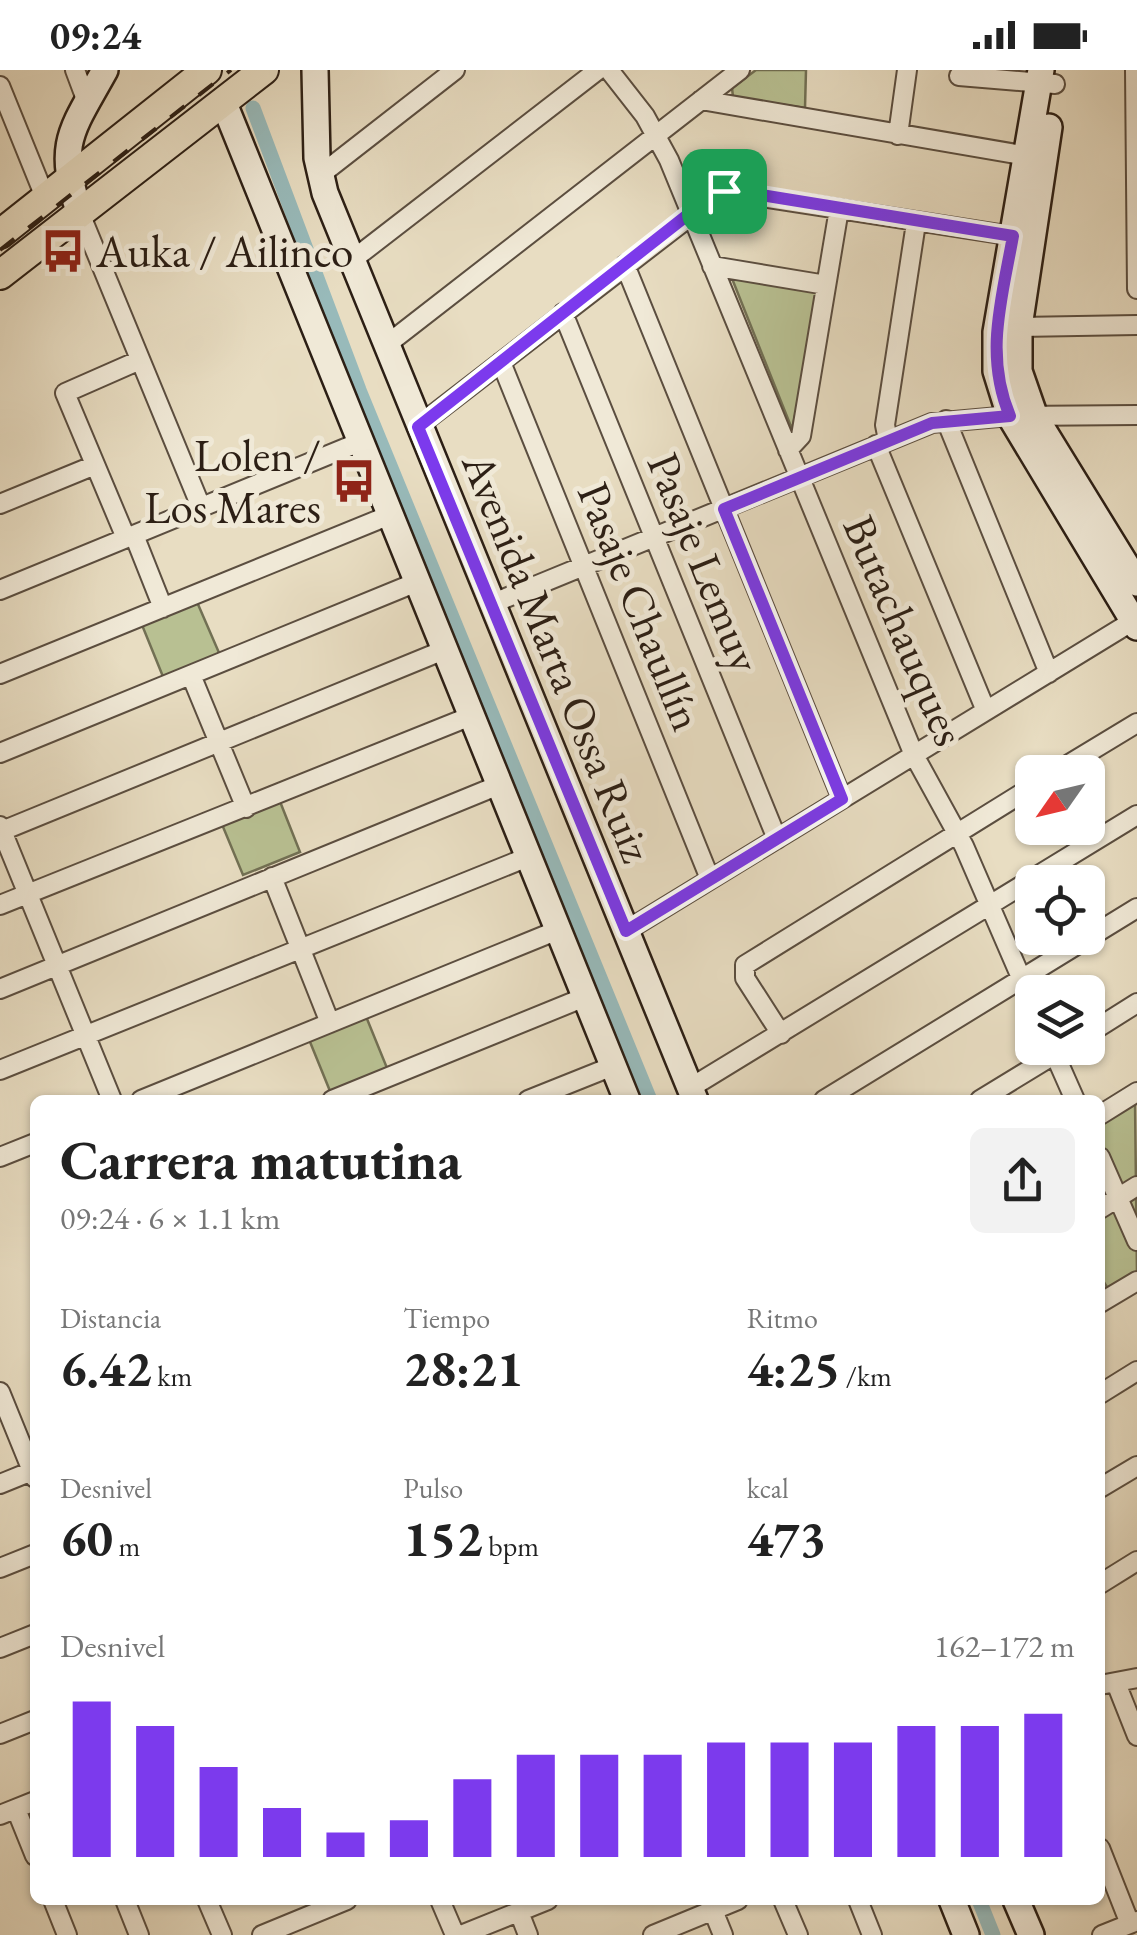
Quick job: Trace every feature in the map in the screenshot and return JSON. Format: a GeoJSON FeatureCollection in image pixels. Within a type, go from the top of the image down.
{"type":"FeatureCollection","features":[{"type":"Feature","properties":{"kind":"main road"},"geometry":{"type":"LineString","coordinates":[[0,234],[208,70]]}},
{"type":"Feature","properties":{"kind":"main road"},"geometry":{"type":"LineString","coordinates":[[0,275],[264,70]]}},
{"type":"Feature","properties":{"kind":"street"},"geometry":{"type":"LineString","coordinates":[[74,70],[88,102]]}},
{"type":"Feature","properties":{"kind":"street"},"geometry":{"type":"LineString","coordinates":[[105,70],[66,150],[68,178],[201,507]]}},
{"type":"Feature","properties":{"kind":"street","name":"Avenida Marta Ossa Ruiz"},"geometry":{"type":"LineString","coordinates":[[315,70],[320,176],[351,261],[693,1094]]}},
{"type":"Feature","properties":{"kind":"street"},"geometry":{"type":"LineString","coordinates":[[320,176],[454,70]]}},
{"type":"Feature","properties":{"kind":"street"},"geometry":{"type":"LineString","coordinates":[[351,261],[598,70]]}},
{"type":"Feature","properties":{"kind":"street","name":"Butachauques"},"geometry":{"type":"LineString","coordinates":[[610,70],[656,135],[914,755],[958,833],[1021,975]]}},
{"type":"Feature","properties":{"kind":"street"},"geometry":{"type":"LineString","coordinates":[[385,346],[740,70]]}},
{"type":"Feature","properties":{"kind":"street"},"geometry":{"type":"LineString","coordinates":[[898,135],[907,70]]}},
{"type":"Feature","properties":{"kind":"street"},"geometry":{"type":"LineString","coordinates":[[1135,70],[1137,290]]}},
{"type":"Feature","properties":{"kind":"street"},"geometry":{"type":"LineString","coordinates":[[626,931],[1049,672],[1135,624],[1023,416],[1019,327],[1035,158],[1048,77],[959,76]]}},
{"type":"Feature","properties":{"kind":"street"},"geometry":{"type":"LineString","coordinates":[[0,86],[44,197]]}},
{"type":"Feature","properties":{"kind":"street"},"geometry":{"type":"LineString","coordinates":[[702,100],[1035,158]]}},
{"type":"Feature","properties":{"kind":"street"},"geometry":{"type":"LineString","coordinates":[[223,101],[625,1095]]}},
{"type":"Feature","properties":{"kind":"street"},"geometry":{"type":"LineString","coordinates":[[1035,158],[1013,236],[994,346],[999,384],[1137,583]]}},
{"type":"Feature","properties":{"kind":"street"},"geometry":{"type":"LineString","coordinates":[[418,427],[690,213],[727,190],[1013,236]]}},
{"type":"Feature","properties":{"kind":"street"},"geometry":{"type":"LineString","coordinates":[[788,450],[801,436],[839,209]]}},
{"type":"Feature","properties":{"kind":"street"},"geometry":{"type":"LineString","coordinates":[[916,223],[882,443],[986,711]]}},
{"type":"Feature","properties":{"kind":"street"},"geometry":{"type":"LineString","coordinates":[[625,264],[842,799]]}},
{"type":"Feature","properties":{"kind":"street"},"geometry":{"type":"LineString","coordinates":[[712,266],[826,285]]}},
{"type":"Feature","properties":{"kind":"street","name":"Pasaje Lemuy"},"geometry":{"type":"LineString","coordinates":[[563,314],[777,838]]}},
{"type":"Feature","properties":{"kind":"street"},"geometry":{"type":"LineString","coordinates":[[1019,327],[1137,325]]}},
{"type":"Feature","properties":{"kind":"street"},"geometry":{"type":"LineString","coordinates":[[140,360],[65,393],[163,608]]}},
{"type":"Feature","properties":{"kind":"street","name":"Pasaje Chaullín"},"geometry":{"type":"LineString","coordinates":[[501,362],[710,879]]}},
{"type":"Feature","properties":{"kind":"street"},"geometry":{"type":"LineString","coordinates":[[491,604],[946,420],[1137,416]]}},
{"type":"Feature","properties":{"kind":"street"},"geometry":{"type":"LineString","coordinates":[[946,420],[1049,672]]}},
{"type":"Feature","properties":{"kind":"street"},"geometry":{"type":"LineString","coordinates":[[0,590],[360,442]]}},
{"type":"Feature","properties":{"kind":"street"},"geometry":{"type":"LineString","coordinates":[[0,504],[95,465]]}},
{"type":"Feature","properties":{"kind":"street"},"geometry":{"type":"LineString","coordinates":[[0,674],[390,515]]}},
{"type":"Feature","properties":{"kind":"street"},"geometry":{"type":"LineString","coordinates":[[0,752],[417,582]]}},
{"type":"Feature","properties":{"kind":"street"},"geometry":{"type":"LineString","coordinates":[[110,1095],[1,828],[444,650]]}},
{"type":"Feature","properties":{"kind":"street"},"geometry":{"type":"LineString","coordinates":[[191,674],[246,808]]}},
{"type":"Feature","properties":{"kind":"street"},"geometry":{"type":"LineString","coordinates":[[0,905],[472,716]]}},
{"type":"Feature","properties":{"kind":"street"},"geometry":{"type":"LineString","coordinates":[[1084,755],[1137,723]]}},
{"type":"Feature","properties":{"kind":"street"},"geometry":{"type":"LineString","coordinates":[[0,988],[499,785]]}},
{"type":"Feature","properties":{"kind":"street"},"geometry":{"type":"LineString","coordinates":[[781,1034],[745,978],[744,965],[1015,798]]}},
{"type":"Feature","properties":{"kind":"street"},"geometry":{"type":"LineString","coordinates":[[693,1094],[781,1034],[1137,815]]}},
{"type":"Feature","properties":{"kind":"street"},"geometry":{"type":"LineString","coordinates":[[0,1070],[528,857]]}},
{"type":"Feature","properties":{"kind":"street"},"geometry":{"type":"LineString","coordinates":[[272,878],[330,1022]]}},
{"type":"Feature","properties":{"kind":"street"},"geometry":{"type":"LineString","coordinates":[[1027,975],[1137,908]]}},
{"type":"Feature","properties":{"kind":"street"},"geometry":{"type":"LineString","coordinates":[[152,1095],[558,930]]}},
{"type":"Feature","properties":{"kind":"street"},"geometry":{"type":"LineString","coordinates":[[832,1095],[1015,982]]}},
{"type":"Feature","properties":{"kind":"street"},"geometry":{"type":"LineString","coordinates":[[361,1095],[585,997]]}},
{"type":"Feature","properties":{"kind":"street"},"geometry":{"type":"LineString","coordinates":[[1105,1023],[1137,1003]]}},
{"type":"Feature","properties":{"kind":"street"},"geometry":{"type":"LineString","coordinates":[[988,1095],[1034,1065]]}},
{"type":"Feature","properties":{"kind":"street"},"geometry":{"type":"LineString","coordinates":[[1062,1065],[1073,1095]]}},
{"type":"Feature","properties":{"kind":"street"},"geometry":{"type":"LineString","coordinates":[[540,1095],[613,1066]]}},
{"type":"Feature","properties":{"kind":"street"},"geometry":{"type":"LineString","coordinates":[[1105,1112],[1137,1092]]}},
{"type":"Feature","properties":{"kind":"street"},"geometry":{"type":"LineString","coordinates":[[0,1157],[30,1145]]}},
{"type":"Feature","properties":{"kind":"street"},"geometry":{"type":"LineString","coordinates":[[1105,1168],[1137,1242]]}},
{"type":"Feature","properties":{"kind":"street"},"geometry":{"type":"LineString","coordinates":[[1105,1206],[1137,1186]]}},
{"type":"Feature","properties":{"kind":"street"},"geometry":{"type":"LineString","coordinates":[[1105,1300],[1137,1281]]}},
{"type":"Feature","properties":{"kind":"street"},"geometry":{"type":"LineString","coordinates":[[1105,1391],[1137,1371]]}},
{"type":"Feature","properties":{"kind":"street"},"geometry":{"type":"LineString","coordinates":[[1,1396],[30,1465]]}},
{"type":"Feature","properties":{"kind":"street"},"geometry":{"type":"LineString","coordinates":[[1105,1485],[1137,1466]]}},
{"type":"Feature","properties":{"kind":"street"},"geometry":{"type":"LineString","coordinates":[[0,1484],[30,1475]]}},
{"type":"Feature","properties":{"kind":"street"},"geometry":{"type":"LineString","coordinates":[[0,1568],[30,1556]]}},
{"type":"Feature","properties":{"kind":"street"},"geometry":{"type":"LineString","coordinates":[[1105,1581],[1136,1565]]}},
{"type":"Feature","properties":{"kind":"street"},"geometry":{"type":"LineString","coordinates":[[0,1648],[30,1636]]}},
{"type":"Feature","properties":{"kind":"street"},"geometry":{"type":"LineString","coordinates":[[1137,1678],[1105,1685],[1137,1736]]}},
{"type":"Feature","properties":{"kind":"street"},"geometry":{"type":"LineString","coordinates":[[0,1734],[30,1722]]}},
{"type":"Feature","properties":{"kind":"street"},"geometry":{"type":"LineString","coordinates":[[8,1812],[30,1848]]}},
{"type":"Feature","properties":{"kind":"street"},"geometry":{"type":"LineString","coordinates":[[1102,1935],[1133,1922],[1105,1859]]}},
{"type":"Feature","properties":{"kind":"street"},"geometry":{"type":"LineString","coordinates":[[55,1905],[67,1935]]}},
{"type":"Feature","properties":{"kind":"street"},"geometry":{"type":"LineString","coordinates":[[127,1905],[139,1935]]}},
{"type":"Feature","properties":{"kind":"street"},"geometry":{"type":"LineString","coordinates":[[209,1905],[222,1935]]}},
{"type":"Feature","properties":{"kind":"street"},"geometry":{"type":"LineString","coordinates":[[262,1935],[336,1905]]}},
{"type":"Feature","properties":{"kind":"street"},"geometry":{"type":"LineString","coordinates":[[443,1905],[458,1935],[536,1905]]}},
{"type":"Feature","properties":{"kind":"street"},"geometry":{"type":"LineString","coordinates":[[653,1935],[711,1905],[723,1935]]}},
{"type":"Feature","properties":{"kind":"street"},"geometry":{"type":"LineString","coordinates":[[786,1905],[798,1935]]}},
{"type":"Feature","properties":{"kind":"street"},"geometry":{"type":"LineString","coordinates":[[860,1905],[872,1935]]}},
{"type":"Feature","properties":{"kind":"street"},"geometry":{"type":"LineString","coordinates":[[954,1905],[966,1935]]}},
{"type":"Feature","properties":{"kind":"street"},"geometry":{"type":"LineString","coordinates":[[1018,1905],[1030,1935]]}},
{"type":"Feature","properties":{"kind":"street"},"geometry":{"type":"LineString","coordinates":[[519,1912],[528,1935]]}},
{"type":"Feature","properties":{"kind":"green space"},"geometry":{"type":"Polygon","coordinates":[[[756,70],[806,70],[805,108],[733,97],[732,88],[756,70]]]}},
{"type":"Feature","properties":{"kind":"green space"},"geometry":{"type":"Polygon","coordinates":[[[731,276],[823,291],[792,429],[731,276]]]}},
{"type":"Feature","properties":{"kind":"green space"},"geometry":{"type":"Polygon","coordinates":[[[197,602],[220,655],[164,679],[142,625],[197,602]]]}},
{"type":"Feature","properties":{"kind":"green space"},"geometry":{"type":"Polygon","coordinates":[[[279,799],[300,852],[243,875],[221,822],[279,799]]]}},
{"type":"Feature","properties":{"kind":"green space"},"geometry":{"type":"Polygon","coordinates":[[[365,1014],[387,1068],[330,1091],[308,1037],[365,1014]]]}},
{"type":"Feature","properties":{"kind":"green space"},"geometry":{"type":"Polygon","coordinates":[[[1135,1101],[1137,1275],[1110,1292],[1105,1284],[1105,1119],[1135,1101]]]}},
{"type":"Feature","properties":{"kind":"waterway"},"geometry":{"type":"LineString","coordinates":[[253,108],[359,390],[648,1095]]}},
{"type":"Feature","properties":{"kind":"waterway"},"geometry":{"type":"LineString","coordinates":[[981,1905],[993,1935]]}},
{"type":"Feature","properties":{"kind":"railway"},"geometry":{"type":"LineString","coordinates":[[0,250],[231,70]]}},
{"type":"Feature","properties":{"kind":"place","name":"Auka / Ailinco"},"geometry":{"type":"Point","coordinates":[63,251]}},
{"type":"Feature","properties":{"kind":"place","name":"Lolen / Los Mares"},"geometry":{"type":"Point","coordinates":[354,481]}},
{"type":"Feature","properties":{"kind":"route"},"geometry":{"type":"LineString","coordinates":[[724,191],[1013,236],[994,346],[996,371],[1010,416],[932,423],[724,509],[842,799],[626,931],[418,427],[690,213],[724,191]]}}]}
